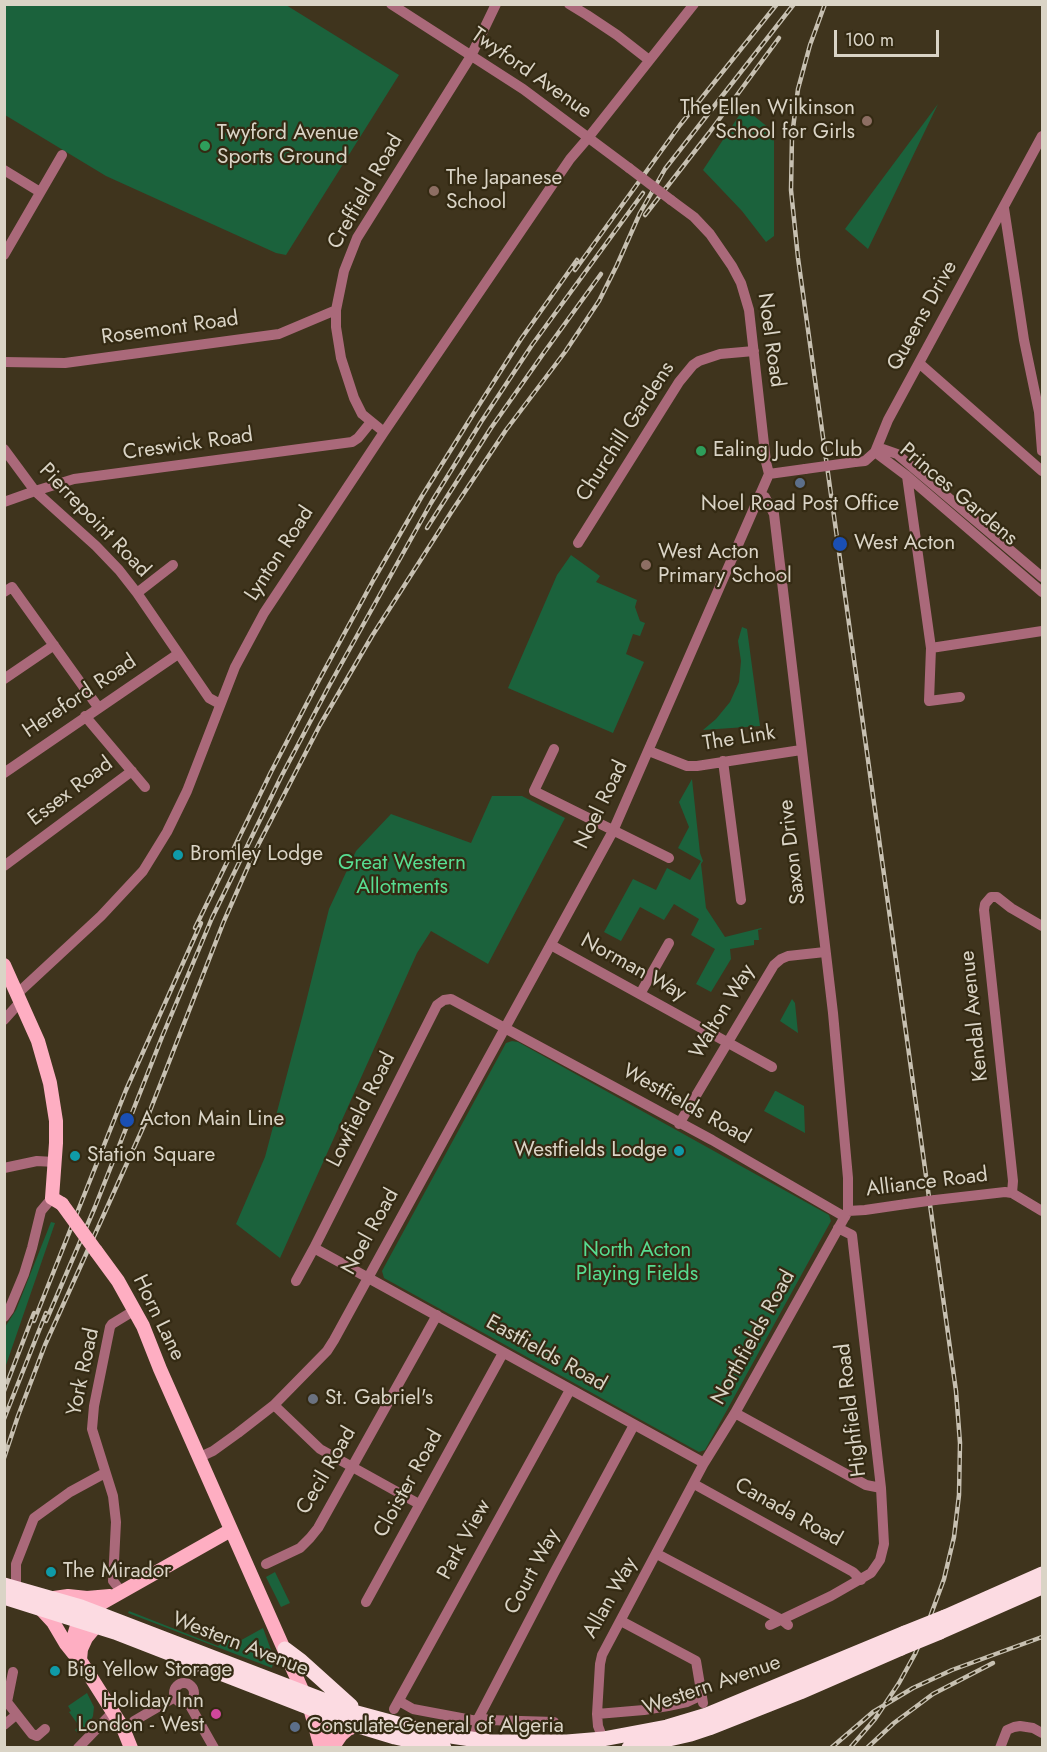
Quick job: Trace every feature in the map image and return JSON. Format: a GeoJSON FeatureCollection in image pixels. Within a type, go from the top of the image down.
{"type":"FeatureCollection","features":[{"type":"Feature","properties":{"kind":"highway","name":"Western Avenue"},"geometry":{"type":"LineString","coordinates":[[629,1748],[691,1734],[800,1692],[1042,1574]]}},
{"type":"Feature","properties":{"kind":"highway","name":"Western Avenue"},"geometry":{"type":"LineString","coordinates":[[942,1624],[1042,1587]]}},
{"type":"Feature","properties":{"kind":"highway","name":"Western Avenue"},"geometry":{"type":"LineString","coordinates":[[8,1590],[54,1598],[94,1619],[311,1710],[474,1739],[516,1743],[599,1726],[642,1733],[707,1715],[903,1641]]}},
{"type":"Feature","properties":{"kind":"highway","name":"Western Avenue"},"geometry":{"type":"LineString","coordinates":[[8,1590],[40,1608],[94,1619],[303,1691],[395,1737],[444,1748]]}},
{"type":"Feature","properties":{"kind":"highway"},"geometry":{"type":"LineString","coordinates":[[285,1648],[301,1661],[358,1719]]}},
{"type":"Feature","properties":{"kind":"main road"},"geometry":{"type":"LineString","coordinates":[[4,965],[38,1041],[50,1083],[56,1121],[54,1162],[57,1201]]}},
{"type":"Feature","properties":{"kind":"main road","name":"Horn Lane"},"geometry":{"type":"LineString","coordinates":[[57,1201],[118,1281],[135,1310],[311,1710],[330,1747]]}},
{"type":"Feature","properties":{"kind":"main road"},"geometry":{"type":"LineString","coordinates":[[54,1598],[68,1596],[87,1598],[115,1589],[231,1530]]}},
{"type":"Feature","properties":{"kind":"main road"},"geometry":{"type":"LineString","coordinates":[[80,1660],[83,1644],[94,1619],[115,1589]]}},
{"type":"Feature","properties":{"kind":"main road"},"geometry":{"type":"LineString","coordinates":[[40,1608],[80,1660],[123,1728],[130,1748]]}},
{"type":"Feature","properties":{"kind":"main road"},"geometry":{"type":"LineString","coordinates":[[330,1747],[358,1719]]}},
{"type":"Feature","properties":{"kind":"street","name":"Twyford Avenue"},"geometry":{"type":"LineString","coordinates":[[391,4],[523,89],[588,138]]}},
{"type":"Feature","properties":{"kind":"street","name":"Creffield Road"},"geometry":{"type":"LineString","coordinates":[[384,432],[362,414],[350,389],[341,358],[336,327],[339,290],[347,260],[357,238],[471,56],[496,4]]}},
{"type":"Feature","properties":{"kind":"street"},"geometry":{"type":"LineString","coordinates":[[569,4],[617,35],[649,60]]}},
{"type":"Feature","properties":{"kind":"street","name":"Lynton Road"},"geometry":{"type":"LineString","coordinates":[[4,1020],[20,997],[143,871],[167,832],[187,791],[235,667],[264,613],[570,159],[694,4]]}},
{"type":"Feature","properties":{"kind":"street","name":"Queens Drive"},"geometry":{"type":"LineString","coordinates":[[876,450],[888,420],[1042,136]]}},
{"type":"Feature","properties":{"kind":"street","name":"Noel Road"},"geometry":{"type":"LineString","coordinates":[[200,1457],[238,1433],[274,1406],[327,1351],[334,1340],[614,831],[770,474],[766,462],[749,310],[741,283],[732,266],[710,234],[694,217],[588,138]]}},
{"type":"Feature","properties":{"kind":"street"},"geometry":{"type":"LineString","coordinates":[[4,255],[62,155]]}},
{"type":"Feature","properties":{"kind":"street"},"geometry":{"type":"LineString","coordinates":[[4,170],[40,192]]}},
{"type":"Feature","properties":{"kind":"street"},"geometry":{"type":"LineString","coordinates":[[1004,208],[1024,340],[1039,412],[1042,452]]}},
{"type":"Feature","properties":{"kind":"street","name":"Rosemont Road"},"geometry":{"type":"LineString","coordinates":[[4,362],[65,363],[279,334],[336,310]]}},
{"type":"Feature","properties":{"kind":"street","name":"Churchill Gardens"},"geometry":{"type":"LineString","coordinates":[[578,543],[679,382],[693,365],[720,354],[754,351]]}},
{"type":"Feature","properties":{"kind":"street"},"geometry":{"type":"LineString","coordinates":[[919,363],[1042,471]]}},
{"type":"Feature","properties":{"kind":"street","name":"Creswick Road"},"geometry":{"type":"LineString","coordinates":[[4,502],[74,480],[351,442],[358,438],[371,422]]}},
{"type":"Feature","properties":{"kind":"street","name":"Pierrepoint Road"},"geometry":{"type":"LineString","coordinates":[[4,449],[35,491],[119,570],[209,698],[220,704]]}},
{"type":"Feature","properties":{"kind":"street"},"geometry":{"type":"LineString","coordinates":[[770,474],[865,460],[876,450]]}},
{"type":"Feature","properties":{"kind":"street","name":"Princes Gardens"},"geometry":{"type":"LineString","coordinates":[[876,450],[1042,592]]}},
{"type":"Feature","properties":{"kind":"street","name":"Princes Gardens"},"geometry":{"type":"LineString","coordinates":[[876,450],[897,454],[1042,577]]}},
{"type":"Feature","properties":{"kind":"street"},"geometry":{"type":"LineString","coordinates":[[907,476],[931,648],[929,702],[960,697]]}},
{"type":"Feature","properties":{"kind":"street","name":"Saxon Drive"},"geometry":{"type":"LineString","coordinates":[[760,494],[765,497],[774,514],[833,1012],[848,1178],[848,1217]]}},
{"type":"Feature","properties":{"kind":"street"},"geometry":{"type":"LineString","coordinates":[[137,593],[173,565]]}},
{"type":"Feature","properties":{"kind":"street"},"geometry":{"type":"LineString","coordinates":[[4,592],[12,587],[98,707]]}},
{"type":"Feature","properties":{"kind":"street"},"geometry":{"type":"LineString","coordinates":[[931,648],[1042,631]]}},
{"type":"Feature","properties":{"kind":"street"},"geometry":{"type":"LineString","coordinates":[[4,680],[54,645]]}},
{"type":"Feature","properties":{"kind":"street","name":"Hereford Road"},"geometry":{"type":"LineString","coordinates":[[4,773],[178,654]]}},
{"type":"Feature","properties":{"kind":"street"},"geometry":{"type":"LineString","coordinates":[[85,716],[146,788]]}},
{"type":"Feature","properties":{"kind":"street"},"geometry":{"type":"LineString","coordinates":[[555,749],[534,791],[669,858]]}},
{"type":"Feature","properties":{"kind":"street","name":"The Link"},"geometry":{"type":"LineString","coordinates":[[649,751],[687,766],[697,766],[801,750]]}},
{"type":"Feature","properties":{"kind":"street"},"geometry":{"type":"LineString","coordinates":[[723,761],[741,900]]}},
{"type":"Feature","properties":{"kind":"street","name":"Essex Road"},"geometry":{"type":"LineString","coordinates":[[4,866],[132,771]]}},
{"type":"Feature","properties":{"kind":"street","name":"Kendal Avenue"},"geometry":{"type":"LineString","coordinates":[[1012,1193],[1013,1181],[985,904],[991,897],[997,897],[1042,926]]}},
{"type":"Feature","properties":{"kind":"street"},"geometry":{"type":"LineString","coordinates":[[640,994],[669,943]]}},
{"type":"Feature","properties":{"kind":"street","name":"Norman Way"},"geometry":{"type":"LineString","coordinates":[[551,945],[772,1067]]}},
{"type":"Feature","properties":{"kind":"street","name":"Walton Way"},"geometry":{"type":"LineString","coordinates":[[679,1124],[771,969],[777,962],[788,957],[825,952]]}},
{"type":"Feature","properties":{"kind":"street","name":"Lowfield Road"},"geometry":{"type":"LineString","coordinates":[[314,1248],[437,1005],[444,1000],[451,999],[506,1029]]}},
{"type":"Feature","properties":{"kind":"street","name":"Westfields Road"},"geometry":{"type":"LineString","coordinates":[[506,1029],[712,1140],[848,1217]]}},
{"type":"Feature","properties":{"kind":"street"},"geometry":{"type":"LineString","coordinates":[[4,1168],[37,1161],[54,1162]]}},
{"type":"Feature","properties":{"kind":"street","name":"Alliance Road"},"geometry":{"type":"LineString","coordinates":[[848,1217],[865,1210],[1005,1192],[1012,1193],[1042,1211]]}},
{"type":"Feature","properties":{"kind":"street"},"geometry":{"type":"LineString","coordinates":[[4,1317],[24,1274],[41,1211],[57,1201]]}},
{"type":"Feature","properties":{"kind":"street","name":"Northfields Road"},"geometry":{"type":"LineString","coordinates":[[694,1484],[838,1228],[848,1217]]}},
{"type":"Feature","properties":{"kind":"street","name":"Highfield Road"},"geometry":{"type":"LineString","coordinates":[[735,1413],[866,1485],[881,1488],[848,1217]]}},
{"type":"Feature","properties":{"kind":"street"},"geometry":{"type":"LineString","coordinates":[[838,1228],[852,1235]]}},
{"type":"Feature","properties":{"kind":"street"},"geometry":{"type":"LineString","coordinates":[[296,1281],[314,1248],[368,1277]]}},
{"type":"Feature","properties":{"kind":"street","name":"Eastfields Road"},"geometry":{"type":"LineString","coordinates":[[368,1277],[704,1463]]}},
{"type":"Feature","properties":{"kind":"street","name":"York Road"},"geometry":{"type":"LineString","coordinates":[[115,1589],[117,1522],[113,1496],[92,1429],[99,1378],[112,1324],[135,1310]]}},
{"type":"Feature","properties":{"kind":"street","name":"Cecil Road"},"geometry":{"type":"LineString","coordinates":[[266,1564],[300,1548],[318,1528],[437,1315]]}},
{"type":"Feature","properties":{"kind":"street","name":"Cloister Road"},"geometry":{"type":"LineString","coordinates":[[366,1602],[503,1353]]}},
{"type":"Feature","properties":{"kind":"street","name":"Park View"},"geometry":{"type":"LineString","coordinates":[[478,1719],[397,1705],[570,1390]]}},
{"type":"Feature","properties":{"kind":"street"},"geometry":{"type":"LineString","coordinates":[[274,1406],[314,1444],[352,1468],[419,1504]]}},
{"type":"Feature","properties":{"kind":"street","name":"Court Way"},"geometry":{"type":"LineString","coordinates":[[474,1739],[478,1719],[634,1425]]}},
{"type":"Feature","properties":{"kind":"street"},"geometry":{"type":"LineString","coordinates":[[8,1590],[34,1518],[70,1492],[105,1473]]}},
{"type":"Feature","properties":{"kind":"street","name":"Allan Way"},"geometry":{"type":"LineString","coordinates":[[599,1726],[600,1659],[694,1484]]}},
{"type":"Feature","properties":{"kind":"street","name":"Canada Road"},"geometry":{"type":"LineString","coordinates":[[694,1484],[853,1572],[861,1580]]}},
{"type":"Feature","properties":{"kind":"street"},"geometry":{"type":"LineString","coordinates":[[770,1624],[785,1622],[861,1580],[877,1567],[883,1552],[885,1530],[881,1488]]}},
{"type":"Feature","properties":{"kind":"street"},"geometry":{"type":"LineString","coordinates":[[657,1554],[785,1622]]}},
{"type":"Feature","properties":{"kind":"street"},"geometry":{"type":"LineString","coordinates":[[599,1726],[644,1710],[703,1699],[696,1661],[621,1621]]}},
{"type":"Feature","properties":{"kind":"street"},"geometry":{"type":"LineString","coordinates":[[13,1672],[6,1702],[29,1737],[37,1736],[45,1730]]}},
{"type":"Feature","properties":{"kind":"street"},"geometry":{"type":"LineString","coordinates":[[186,1684],[192,1687],[194,1692],[188,1702],[182,1702],[176,1697],[175,1691],[178,1686],[186,1684]]}},
{"type":"Feature","properties":{"kind":"street"},"geometry":{"type":"LineString","coordinates":[[134,1721],[176,1697]]}},
{"type":"Feature","properties":{"kind":"street"},"geometry":{"type":"LineString","coordinates":[[188,1702],[214,1748]]}},
{"type":"Feature","properties":{"kind":"street"},"geometry":{"type":"LineString","coordinates":[[78,1748],[113,1712]]}},
{"type":"Feature","properties":{"kind":"street"},"geometry":{"type":"LineString","coordinates":[[4,1725],[16,1715]]}},
{"type":"Feature","properties":{"kind":"street"},"geometry":{"type":"LineString","coordinates":[[478,1719],[554,1722]]}},
{"type":"Feature","properties":{"kind":"street"},"geometry":{"type":"LineString","coordinates":[[1000,1748],[1007,1730],[1014,1727],[1033,1728],[1042,1733]]}},
{"type":"Feature","properties":{"kind":"green space","name":"Twyford Avenue Sports Ground"},"geometry":{"type":"Polygon","coordinates":[[[4,5],[286,5],[399,75],[286,255],[276,253],[106,176],[5,115],[4,5]]]}},
{"type":"Feature","properties":{"kind":"green space"},"geometry":{"type":"Polygon","coordinates":[[[938,104],[868,249],[845,229],[938,104]]]}},
{"type":"Feature","properties":{"kind":"green space"},"geometry":{"type":"Polygon","coordinates":[[[744,108],[774,132],[774,236],[766,242],[742,211],[703,170],[744,108]]]}},
{"type":"Feature","properties":{"kind":"green space"},"geometry":{"type":"Polygon","coordinates":[[[571,555],[600,576],[596,582],[637,600],[635,607],[640,621],[645,623],[640,636],[633,634],[626,654],[644,662],[613,733],[508,688],[557,575],[571,555]]]}},
{"type":"Feature","properties":{"kind":"green space"},"geometry":{"type":"Polygon","coordinates":[[[742,627],[747,629],[760,726],[703,730],[730,702],[739,682],[741,661],[738,641],[742,627]]]}},
{"type":"Feature","properties":{"kind":"green space"},"geometry":{"type":"Polygon","coordinates":[[[692,779],[700,853],[703,861],[701,864],[706,908],[725,937],[762,929],[758,930],[759,940],[754,940],[754,945],[730,949],[731,959],[711,992],[696,984],[715,949],[691,935],[699,919],[674,904],[664,920],[640,907],[621,941],[604,932],[633,879],[656,890],[667,868],[690,880],[701,861],[678,848],[689,827],[679,802],[692,779]]]}},
{"type":"Feature","properties":{"kind":"green space","name":"Great Western Allotments"},"geometry":{"type":"Polygon","coordinates":[[[492,796],[522,796],[565,818],[488,964],[431,931],[417,953],[280,1258],[236,1224],[265,1157],[329,909],[356,851],[391,814],[471,843],[492,796]]]}},
{"type":"Feature","properties":{"kind":"green space"},"geometry":{"type":"Polygon","coordinates":[[[792,999],[795,1003],[798,1033],[780,1021],[792,999]]]}},
{"type":"Feature","properties":{"kind":"green space","name":"North Acton Playing Fields"},"geometry":{"type":"Polygon","coordinates":[[[518,1042],[829,1215],[831,1221],[705,1450],[699,1452],[384,1278],[382,1271],[506,1043],[518,1042]]]}},
{"type":"Feature","properties":{"kind":"green space"},"geometry":{"type":"Polygon","coordinates":[[[775,1091],[804,1106],[805,1133],[764,1111],[775,1091]]]}},
{"type":"Feature","properties":{"kind":"green space"},"geometry":{"type":"Polygon","coordinates":[[[51,1222],[55,1223],[5,1368],[5,1327],[16,1310],[51,1222]]]}},
{"type":"Feature","properties":{"kind":"green space"},"geometry":{"type":"Polygon","coordinates":[[[275,1572],[290,1603],[281,1607],[266,1577],[275,1572]]]}},
{"type":"Feature","properties":{"kind":"green space"},"geometry":{"type":"Polygon","coordinates":[[[129,1611],[218,1646],[231,1636],[236,1643],[263,1628],[274,1658],[272,1668],[128,1613],[129,1611]]]}},
{"type":"Feature","properties":{"kind":"green space"},"geometry":{"type":"Polygon","coordinates":[[[87,1693],[94,1707],[93,1716],[82,1733],[78,1733],[75,1730],[79,1726],[69,1712],[71,1711],[68,1706],[87,1693]]]}},
{"type":"Feature","properties":{"kind":"railway"},"geometry":{"type":"LineString","coordinates":[[575,270],[680,125],[777,4]]}},
{"type":"Feature","properties":{"kind":"railway"},"geometry":{"type":"LineString","coordinates":[[4,1458],[45,1345],[146,1121],[224,921],[254,853],[320,725],[372,636],[452,511],[506,430],[565,352],[599,301],[640,213],[665,169],[794,4]]}},
{"type":"Feature","properties":{"kind":"railway"},"geometry":{"type":"LineString","coordinates":[[825,4],[810,45],[798,89],[792,136],[791,190],[798,258],[956,1391],[960,1443],[959,1495],[954,1537],[944,1579],[915,1654],[899,1683],[875,1719],[850,1748]]}},
{"type":"Feature","properties":{"kind":"railway"},"geometry":{"type":"LineString","coordinates":[[645,215],[779,38]]}},
{"type":"Feature","properties":{"kind":"railway"},"geometry":{"type":"LineString","coordinates":[[46,1321],[95,1207],[212,918],[281,777],[329,686],[431,503],[481,422],[532,345],[643,193]]}},
{"type":"Feature","properties":{"kind":"railway"},"geometry":{"type":"LineString","coordinates":[[195,928],[271,772],[374,579],[422,496],[521,339],[577,260]]}},
{"type":"Feature","properties":{"kind":"railway"},"geometry":{"type":"LineString","coordinates":[[427,528],[491,428],[601,274]]}},
{"type":"Feature","properties":{"kind":"railway"},"geometry":{"type":"LineString","coordinates":[[34,1321],[126,1090],[201,923]]}},
{"type":"Feature","properties":{"kind":"railway"},"geometry":{"type":"LineString","coordinates":[[4,1391],[34,1313]]}},
{"type":"Feature","properties":{"kind":"railway"},"geometry":{"type":"LineString","coordinates":[[4,1419],[46,1313]]}},
{"type":"Feature","properties":{"kind":"railway"},"geometry":{"type":"LineString","coordinates":[[831,1748],[873,1712],[913,1688],[952,1670],[1042,1637]]}},
{"type":"Feature","properties":{"kind":"railway"},"geometry":{"type":"LineString","coordinates":[[867,1748],[894,1723],[933,1694],[993,1663]]}},
{"type":"Feature","properties":{"kind":"place","name":"The Ellen Wilkinson School for Girls"},"geometry":{"type":"Point","coordinates":[867,121]}},
{"type":"Feature","properties":{"kind":"place","name":"Twyford Avenue Sports Ground"},"geometry":{"type":"Point","coordinates":[205,146]}},
{"type":"Feature","properties":{"kind":"place","name":"The Japanese School"},"geometry":{"type":"Point","coordinates":[434,191]}},
{"type":"Feature","properties":{"kind":"place","name":"Ealing Judo Club"},"geometry":{"type":"Point","coordinates":[701,451]}},
{"type":"Feature","properties":{"kind":"place","name":"Noel Road Post Office"},"geometry":{"type":"Point","coordinates":[800,483]}},
{"type":"Feature","properties":{"kind":"place","name":"West Acton"},"geometry":{"type":"Point","coordinates":[840,544]}},
{"type":"Feature","properties":{"kind":"place","name":"West Acton Primary School"},"geometry":{"type":"Point","coordinates":[646,565]}},
{"type":"Feature","properties":{"kind":"place","name":"Bromley Lodge"},"geometry":{"type":"Point","coordinates":[178,855]}},
{"type":"Feature","properties":{"kind":"place","name":"Acton Main Line"},"geometry":{"type":"Point","coordinates":[127,1120]}},
{"type":"Feature","properties":{"kind":"place","name":"Westfields Lodge"},"geometry":{"type":"Point","coordinates":[679,1151]}},
{"type":"Feature","properties":{"kind":"place","name":"Station Square"},"geometry":{"type":"Point","coordinates":[75,1156]}},
{"type":"Feature","properties":{"kind":"place","name":"St. Gabriel's"},"geometry":{"type":"Point","coordinates":[313,1399]}},
{"type":"Feature","properties":{"kind":"place","name":"The Mirador"},"geometry":{"type":"Point","coordinates":[51,1572]}},
{"type":"Feature","properties":{"kind":"place","name":"Big Yellow Storage"},"geometry":{"type":"Point","coordinates":[55,1671]}},
{"type":"Feature","properties":{"kind":"place","name":"Holiday Inn London - West"},"geometry":{"type":"Point","coordinates":[216,1714]}},
{"type":"Feature","properties":{"kind":"place","name":"Consulate-General of Algeria"},"geometry":{"type":"Point","coordinates":[295,1727]}}]}
